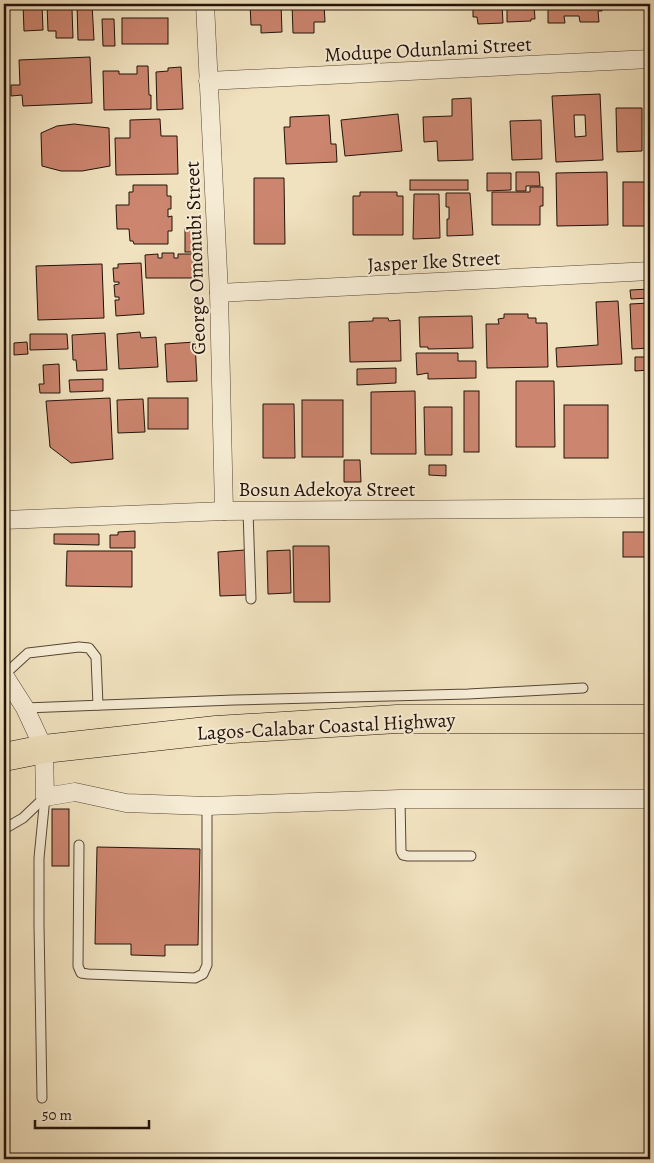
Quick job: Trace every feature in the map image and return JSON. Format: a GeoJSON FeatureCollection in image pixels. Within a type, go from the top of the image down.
{"type":"FeatureCollection","features":[{"type":"Feature","properties":{"kind":"highway","name":"Lagos-Calabar Coastal Highway"},"geometry":{"type":"LineString","coordinates":[[4,757],[44,749],[216,730],[397,719],[650,719]]}},
{"type":"Feature","properties":{"kind":"street","name":"George Omonubi Street"},"geometry":{"type":"LineString","coordinates":[[205,4],[219,293],[224,511]]}},
{"type":"Feature","properties":{"kind":"street","name":"Modupe Odunlami Street"},"geometry":{"type":"LineString","coordinates":[[208,81],[650,59]]}},
{"type":"Feature","properties":{"kind":"street","name":"Jasper Ike Street"},"geometry":{"type":"LineString","coordinates":[[219,293],[650,271]]}},
{"type":"Feature","properties":{"kind":"street","name":"Bosun Adekoya Street"},"geometry":{"type":"LineString","coordinates":[[4,520],[224,511],[650,508]]}},
{"type":"Feature","properties":{"kind":"street"},"geometry":{"type":"LineString","coordinates":[[4,675],[25,708],[44,749],[45,797],[75,792],[126,803],[207,806],[400,799],[650,799]]}},
{"type":"Feature","properties":{"kind":"lane"},"geometry":{"type":"LineString","coordinates":[[248,511],[251,599]]}},
{"type":"Feature","properties":{"kind":"lane"},"geometry":{"type":"LineString","coordinates":[[4,675],[28,653],[79,646],[89,648],[96,657],[98,705]]}},
{"type":"Feature","properties":{"kind":"lane"},"geometry":{"type":"LineString","coordinates":[[25,708],[468,694],[583,688]]}},
{"type":"Feature","properties":{"kind":"lane"},"geometry":{"type":"LineString","coordinates":[[4,829],[23,818],[45,797]]}},
{"type":"Feature","properties":{"kind":"lane"},"geometry":{"type":"LineString","coordinates":[[42,1098],[39,868],[45,797]]}},
{"type":"Feature","properties":{"kind":"lane"},"geometry":{"type":"LineString","coordinates":[[400,799],[401,851],[403,855],[472,856]]}},
{"type":"Feature","properties":{"kind":"lane"},"geometry":{"type":"LineString","coordinates":[[80,845],[78,966],[81,973],[195,978],[203,974],[207,965],[207,806]]}},
{"type":"Feature","properties":{"kind":"building"},"geometry":{"type":"Polygon","coordinates":[[[23,4],[42,4],[43,30],[24,31],[23,4]]]}},
{"type":"Feature","properties":{"kind":"building"},"geometry":{"type":"Polygon","coordinates":[[[47,4],[72,4],[65,5],[65,9],[72,9],[73,38],[56,38],[56,31],[48,31],[47,4]]]}},
{"type":"Feature","properties":{"kind":"building"},"geometry":{"type":"Polygon","coordinates":[[[77,4],[92,4],[94,40],[78,40],[77,4]]]}},
{"type":"Feature","properties":{"kind":"building"},"geometry":{"type":"Polygon","coordinates":[[[105,4],[115,4],[115,9],[105,9],[105,4]]]}},
{"type":"Feature","properties":{"kind":"building"},"geometry":{"type":"Polygon","coordinates":[[[120,4],[166,4],[166,7],[120,9],[120,4]]]}},
{"type":"Feature","properties":{"kind":"building"},"geometry":{"type":"Polygon","coordinates":[[[250,4],[281,4],[282,32],[261,33],[261,25],[251,25],[250,4]]]}},
{"type":"Feature","properties":{"kind":"building"},"geometry":{"type":"Polygon","coordinates":[[[292,4],[324,4],[325,22],[314,22],[314,33],[293,33],[292,4]]]}},
{"type":"Feature","properties":{"kind":"building"},"geometry":{"type":"Polygon","coordinates":[[[476,4],[502,4],[503,23],[478,24],[477,17],[473,17],[473,6],[476,6],[476,4]]]}},
{"type":"Feature","properties":{"kind":"building"},"geometry":{"type":"Polygon","coordinates":[[[507,4],[534,4],[535,19],[531,19],[531,21],[507,22],[507,4]]]}},
{"type":"Feature","properties":{"kind":"building"},"geometry":{"type":"Polygon","coordinates":[[[548,4],[602,4],[602,11],[598,11],[599,22],[580,22],[579,16],[564,16],[565,23],[548,23],[548,4]]]}},
{"type":"Feature","properties":{"kind":"building"},"geometry":{"type":"Polygon","coordinates":[[[122,18],[168,18],[168,44],[122,44],[122,18]]]}},
{"type":"Feature","properties":{"kind":"building"},"geometry":{"type":"Polygon","coordinates":[[[102,19],[114,19],[115,46],[103,46],[102,19]]]}},
{"type":"Feature","properties":{"kind":"building"},"geometry":{"type":"Polygon","coordinates":[[[90,57],[92,103],[23,106],[22,95],[11,96],[11,85],[20,85],[19,60],[90,57]]]}},
{"type":"Feature","properties":{"kind":"building"},"geometry":{"type":"Polygon","coordinates":[[[137,66],[148,66],[151,109],[104,110],[103,71],[119,71],[119,74],[137,74],[137,66]]]}},
{"type":"Feature","properties":{"kind":"building"},"geometry":{"type":"Polygon","coordinates":[[[181,67],[183,109],[157,110],[156,72],[168,71],[168,68],[181,67]]]}},
{"type":"Feature","properties":{"kind":"building"},"geometry":{"type":"Polygon","coordinates":[[[600,94],[603,160],[556,162],[552,96],[600,94]],[[574,115],[575,137],[586,136],[585,115],[574,115]]]}},
{"type":"Feature","properties":{"kind":"building"},"geometry":{"type":"Polygon","coordinates":[[[471,98],[473,160],[438,161],[437,141],[424,142],[423,117],[452,116],[452,99],[471,98]]]}},
{"type":"Feature","properties":{"kind":"building"},"geometry":{"type":"Polygon","coordinates":[[[616,108],[642,108],[642,151],[617,152],[616,108]]]}},
{"type":"Feature","properties":{"kind":"building"},"geometry":{"type":"Polygon","coordinates":[[[398,114],[402,151],[345,156],[341,120],[398,114]]]}},
{"type":"Feature","properties":{"kind":"building"},"geometry":{"type":"Polygon","coordinates":[[[329,115],[331,144],[336,144],[337,162],[286,164],[284,127],[290,127],[290,117],[329,115]]]}},
{"type":"Feature","properties":{"kind":"building"},"geometry":{"type":"Polygon","coordinates":[[[160,119],[161,136],[177,136],[178,174],[116,175],[115,138],[130,138],[130,120],[160,119]]]}},
{"type":"Feature","properties":{"kind":"building"},"geometry":{"type":"Polygon","coordinates":[[[541,120],[542,159],[512,160],[510,121],[541,120]]]}},
{"type":"Feature","properties":{"kind":"building"},"geometry":{"type":"Polygon","coordinates":[[[74,124],[109,128],[110,166],[82,171],[61,171],[42,166],[41,133],[57,126],[74,124]]]}},
{"type":"Feature","properties":{"kind":"building"},"geometry":{"type":"Polygon","coordinates":[[[516,172],[539,172],[540,186],[526,186],[526,191],[516,191],[516,172]]]}},
{"type":"Feature","properties":{"kind":"building"},"geometry":{"type":"Polygon","coordinates":[[[607,172],[608,225],[557,226],[556,173],[607,172]]]}},
{"type":"Feature","properties":{"kind":"building"},"geometry":{"type":"Polygon","coordinates":[[[487,173],[511,173],[511,190],[487,191],[487,173]]]}},
{"type":"Feature","properties":{"kind":"building"},"geometry":{"type":"Polygon","coordinates":[[[254,178],[284,178],[285,244],[254,244],[254,178]]]}},
{"type":"Feature","properties":{"kind":"building"},"geometry":{"type":"Polygon","coordinates":[[[410,180],[468,180],[468,190],[410,190],[410,180]]]}},
{"type":"Feature","properties":{"kind":"building"},"geometry":{"type":"Polygon","coordinates":[[[623,182],[650,182],[650,226],[623,226],[623,182]]]}},
{"type":"Feature","properties":{"kind":"building"},"geometry":{"type":"Polygon","coordinates":[[[133,185],[167,185],[167,196],[171,196],[171,209],[168,209],[168,217],[172,216],[172,231],[168,231],[168,244],[134,244],[133,241],[130,241],[129,229],[117,229],[116,205],[129,205],[129,192],[133,192],[133,185]]]}},
{"type":"Feature","properties":{"kind":"building"},"geometry":{"type":"Polygon","coordinates":[[[530,187],[543,187],[540,225],[492,225],[492,192],[530,192],[530,187]]]}},
{"type":"Feature","properties":{"kind":"building"},"geometry":{"type":"Polygon","coordinates":[[[360,192],[397,192],[397,196],[403,196],[403,235],[353,235],[353,196],[360,196],[360,192]]]}},
{"type":"Feature","properties":{"kind":"building"},"geometry":{"type":"Polygon","coordinates":[[[446,193],[470,193],[473,235],[447,236],[449,207],[446,207],[446,193]]]}},
{"type":"Feature","properties":{"kind":"building"},"geometry":{"type":"Polygon","coordinates":[[[414,194],[439,194],[440,238],[413,239],[414,194]]]}},
{"type":"Feature","properties":{"kind":"building"},"geometry":{"type":"Polygon","coordinates":[[[185,227],[194,227],[194,252],[185,252],[185,227]]]}},
{"type":"Feature","properties":{"kind":"building"},"geometry":{"type":"Polygon","coordinates":[[[162,253],[174,253],[174,258],[178,258],[178,254],[195,254],[195,278],[146,278],[145,255],[158,254],[158,258],[162,258],[162,253]]]}},
{"type":"Feature","properties":{"kind":"building"},"geometry":{"type":"Polygon","coordinates":[[[141,263],[144,314],[116,316],[115,300],[119,300],[119,297],[115,297],[114,285],[119,284],[119,282],[114,282],[113,268],[118,268],[118,264],[141,263]]]}},
{"type":"Feature","properties":{"kind":"building"},"geometry":{"type":"Polygon","coordinates":[[[102,264],[104,318],[38,320],[36,266],[102,264]]]}},
{"type":"Feature","properties":{"kind":"building"},"geometry":{"type":"Polygon","coordinates":[[[650,289],[650,298],[631,299],[630,290],[650,289]]]}},
{"type":"Feature","properties":{"kind":"building"},"geometry":{"type":"Polygon","coordinates":[[[618,301],[622,364],[557,367],[556,348],[598,345],[596,302],[618,301]]]}},
{"type":"Feature","properties":{"kind":"building"},"geometry":{"type":"Polygon","coordinates":[[[650,303],[650,348],[632,349],[630,304],[650,303]]]}},
{"type":"Feature","properties":{"kind":"building"},"geometry":{"type":"Polygon","coordinates":[[[504,314],[528,314],[528,318],[536,318],[536,323],[547,323],[548,367],[487,368],[486,324],[499,324],[498,319],[504,318],[504,314]]]}},
{"type":"Feature","properties":{"kind":"building"},"geometry":{"type":"Polygon","coordinates":[[[472,316],[473,348],[428,349],[428,347],[420,347],[419,317],[472,316]]]}},
{"type":"Feature","properties":{"kind":"building"},"geometry":{"type":"Polygon","coordinates":[[[373,318],[388,318],[389,321],[400,320],[401,361],[350,362],[349,322],[373,321],[373,318]]]}},
{"type":"Feature","properties":{"kind":"building"},"geometry":{"type":"Polygon","coordinates":[[[140,332],[141,338],[156,337],[158,367],[119,369],[117,334],[140,332]]]}},
{"type":"Feature","properties":{"kind":"building"},"geometry":{"type":"Polygon","coordinates":[[[105,333],[107,370],[77,371],[76,360],[73,360],[72,335],[105,333]]]}},
{"type":"Feature","properties":{"kind":"building"},"geometry":{"type":"Polygon","coordinates":[[[30,334],[67,334],[68,349],[30,350],[30,334]]]}},
{"type":"Feature","properties":{"kind":"building"},"geometry":{"type":"Polygon","coordinates":[[[27,342],[28,354],[14,355],[14,343],[27,342]]]}},
{"type":"Feature","properties":{"kind":"building"},"geometry":{"type":"Polygon","coordinates":[[[195,342],[197,381],[167,382],[165,344],[195,342]]]}},
{"type":"Feature","properties":{"kind":"building"},"geometry":{"type":"Polygon","coordinates":[[[416,353],[458,353],[458,361],[476,361],[476,378],[428,379],[428,373],[417,375],[416,353]]]}},
{"type":"Feature","properties":{"kind":"building"},"geometry":{"type":"Polygon","coordinates":[[[635,357],[650,357],[650,370],[635,371],[635,357]]]}},
{"type":"Feature","properties":{"kind":"building"},"geometry":{"type":"Polygon","coordinates":[[[59,364],[60,393],[40,393],[39,384],[44,384],[43,365],[59,364]]]}},
{"type":"Feature","properties":{"kind":"building"},"geometry":{"type":"Polygon","coordinates":[[[396,368],[396,383],[357,385],[357,369],[396,368]]]}},
{"type":"Feature","properties":{"kind":"building"},"geometry":{"type":"Polygon","coordinates":[[[103,379],[103,391],[70,392],[69,380],[103,379]]]}},
{"type":"Feature","properties":{"kind":"building"},"geometry":{"type":"Polygon","coordinates":[[[516,381],[554,381],[555,447],[516,447],[516,381]]]}},
{"type":"Feature","properties":{"kind":"building"},"geometry":{"type":"Polygon","coordinates":[[[415,391],[416,454],[371,454],[371,392],[415,391]]]}},
{"type":"Feature","properties":{"kind":"building"},"geometry":{"type":"Polygon","coordinates":[[[464,391],[479,391],[479,452],[464,452],[464,391]]]}},
{"type":"Feature","properties":{"kind":"building"},"geometry":{"type":"Polygon","coordinates":[[[110,398],[113,459],[71,463],[50,447],[46,401],[110,398]]]}},
{"type":"Feature","properties":{"kind":"building"},"geometry":{"type":"Polygon","coordinates":[[[148,398],[188,398],[188,429],[148,429],[148,398]]]}},
{"type":"Feature","properties":{"kind":"building"},"geometry":{"type":"Polygon","coordinates":[[[143,399],[145,432],[118,433],[117,400],[143,399]]]}},
{"type":"Feature","properties":{"kind":"building"},"geometry":{"type":"Polygon","coordinates":[[[302,400],[343,400],[343,457],[302,457],[302,400]]]}},
{"type":"Feature","properties":{"kind":"building"},"geometry":{"type":"Polygon","coordinates":[[[263,404],[294,404],[295,458],[263,458],[263,404]]]}},
{"type":"Feature","properties":{"kind":"building"},"geometry":{"type":"Polygon","coordinates":[[[564,405],[608,405],[608,458],[564,458],[564,405]]]}},
{"type":"Feature","properties":{"kind":"building"},"geometry":{"type":"Polygon","coordinates":[[[424,407],[452,407],[452,455],[425,455],[424,407]]]}},
{"type":"Feature","properties":{"kind":"building"},"geometry":{"type":"Polygon","coordinates":[[[344,460],[360,460],[361,482],[344,482],[344,460]]]}},
{"type":"Feature","properties":{"kind":"building"},"geometry":{"type":"Polygon","coordinates":[[[429,465],[446,465],[446,476],[429,475],[429,465]]]}},
{"type":"Feature","properties":{"kind":"building"},"geometry":{"type":"Polygon","coordinates":[[[135,531],[135,548],[110,548],[110,535],[118,535],[118,532],[135,531]]]}},
{"type":"Feature","properties":{"kind":"building"},"geometry":{"type":"Polygon","coordinates":[[[623,532],[650,532],[650,557],[623,557],[623,532]]]}},
{"type":"Feature","properties":{"kind":"building"},"geometry":{"type":"Polygon","coordinates":[[[54,534],[99,534],[99,545],[54,544],[54,534]]]}},
{"type":"Feature","properties":{"kind":"building"},"geometry":{"type":"Polygon","coordinates":[[[293,546],[329,546],[330,602],[294,602],[293,546]]]}},
{"type":"Feature","properties":{"kind":"building"},"geometry":{"type":"Polygon","coordinates":[[[245,550],[247,595],[220,596],[218,552],[245,550]]]}},
{"type":"Feature","properties":{"kind":"building"},"geometry":{"type":"Polygon","coordinates":[[[290,550],[291,593],[268,594],[267,551],[290,550]]]}},
{"type":"Feature","properties":{"kind":"building"},"geometry":{"type":"Polygon","coordinates":[[[67,551],[132,551],[132,587],[66,586],[67,551]]]}},
{"type":"Feature","properties":{"kind":"building"},"geometry":{"type":"Polygon","coordinates":[[[52,809],[69,809],[69,866],[52,866],[52,809]]]}},
{"type":"Feature","properties":{"kind":"building"},"geometry":{"type":"Polygon","coordinates":[[[97,847],[200,849],[198,945],[165,945],[165,956],[131,955],[131,944],[95,944],[97,847]]]}}]}
